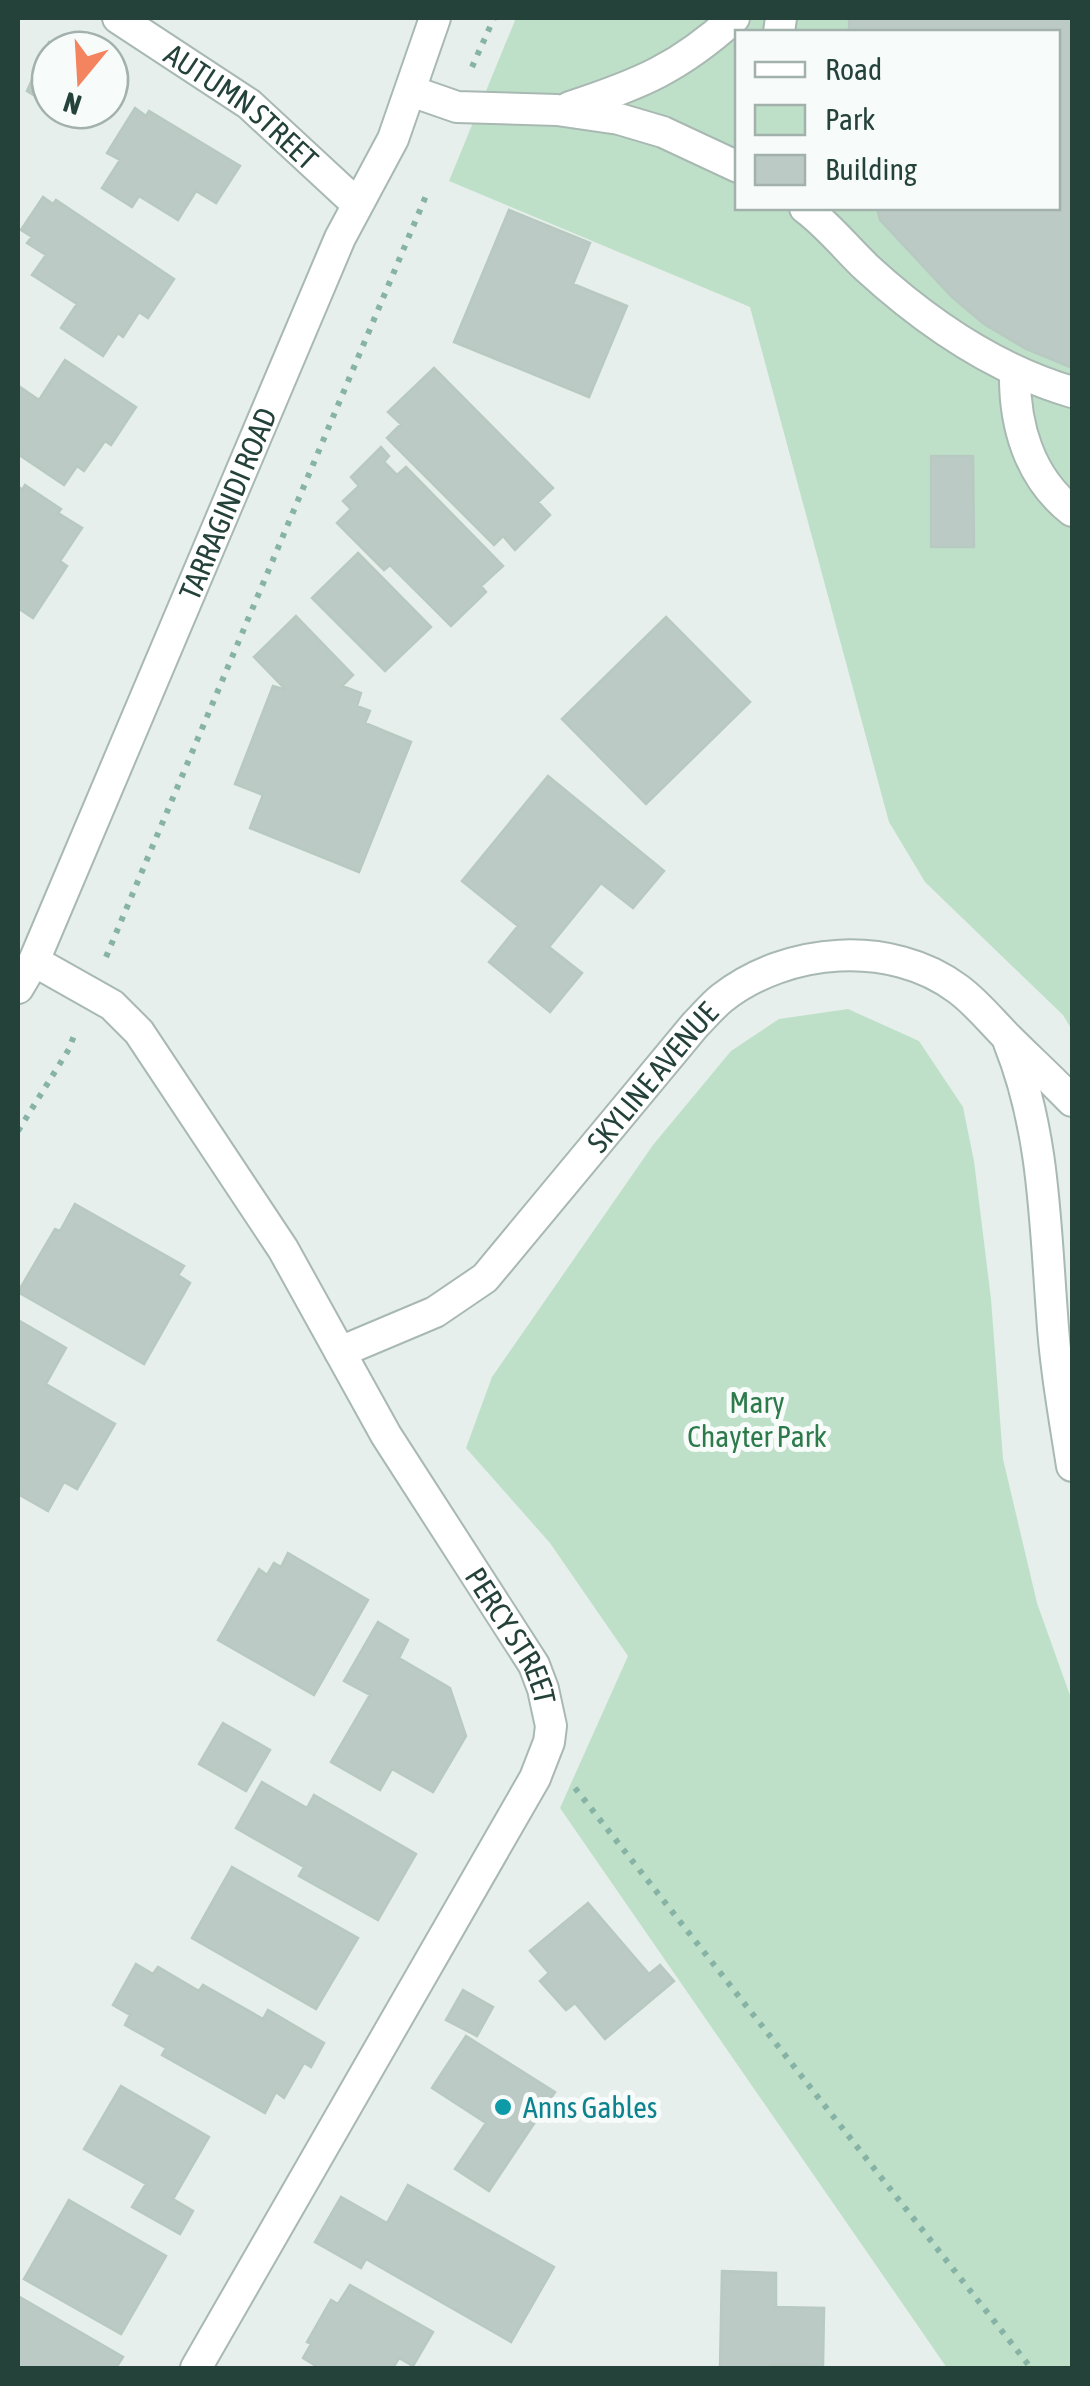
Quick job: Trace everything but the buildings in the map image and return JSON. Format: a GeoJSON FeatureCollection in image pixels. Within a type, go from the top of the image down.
{"type":"FeatureCollection","features":[{"type":"Feature","properties":{"kind":"street","name":"AUTUMN STREET"},"geometry":{"type":"LineString","coordinates":[[118,18],[249,104],[358,204]]}},
{"type":"Feature","properties":{"kind":"street","name":"TARRAGINDI ROAD"},"geometry":{"type":"LineString","coordinates":[[18,988],[34,961],[312,304],[378,170],[434,18]]}},
{"type":"Feature","properties":{"kind":"street"},"geometry":{"type":"LineString","coordinates":[[558,110],[611,95],[658,74],[702,46],[734,18]]}},
{"type":"Feature","properties":{"kind":"street"},"geometry":{"type":"LineString","coordinates":[[410,91],[457,107],[558,110],[643,124],[735,164]]}},
{"type":"Feature","properties":{"kind":"street"},"geometry":{"type":"LineString","coordinates":[[807,210],[890,288],[942,329],[1015,372],[1072,392]]}},
{"type":"Feature","properties":{"kind":"street"},"geometry":{"type":"LineString","coordinates":[[819,210],[839,240]]}},
{"type":"Feature","properties":{"kind":"street"},"geometry":{"type":"LineString","coordinates":[[1015,372],[1015,410],[1024,446],[1072,512]]}},
{"type":"Feature","properties":{"kind":"street","name":"SKYLINE AVENUE"},"geometry":{"type":"LineString","coordinates":[[340,1352],[435,1312],[485,1278],[695,1025],[721,998],[778,968],[812,958],[874,956],[903,963],[957,988],[1072,1101]]}},
{"type":"Feature","properties":{"kind":"street","name":"PERCY STREET"},"geometry":{"type":"LineString","coordinates":[[34,961],[112,1005],[139,1032],[283,1250],[386,1435],[534,1665],[549,1711],[549,1742],[535,1778],[196,2368]]}},
{"type":"Feature","properties":{"kind":"street"},"geometry":{"type":"LineString","coordinates":[[1006,1036],[1034,1120],[1052,1318],[1072,1466]]}},
{"type":"Feature","properties":{"kind":"path"},"geometry":{"type":"LineString","coordinates":[[111,942],[428,191]]}},
{"type":"Feature","properties":{"kind":"path"},"geometry":{"type":"LineString","coordinates":[[18,1131],[69,1048]]}},
{"type":"Feature","properties":{"kind":"path"},"geometry":{"type":"LineString","coordinates":[[571,1784],[1032,2368]]}},
{"type":"Feature","properties":{"kind":"green space"},"geometry":{"type":"Polygon","coordinates":[[[516,18],[1072,18],[1072,1030],[1063,1015],[925,882],[889,822],[750,307],[449,181],[516,18]]]}},
{"type":"Feature","properties":{"kind":"green space","name":"Mary Chayter Park"},"geometry":{"type":"Polygon","coordinates":[[[848,1009],[919,1041],[963,1107],[974,1161],[991,1299],[1003,1459],[1037,1603],[1072,1701],[1072,2368],[947,2368],[560,1808],[628,1656],[550,1543],[466,1448],[492,1377],[653,1145],[731,1051],[779,1019],[848,1009]]]}},
{"type":"Feature","properties":{"kind":"place","name":"Anns Gables"},"geometry":{"type":"Point","coordinates":[503,2107]}}]}
